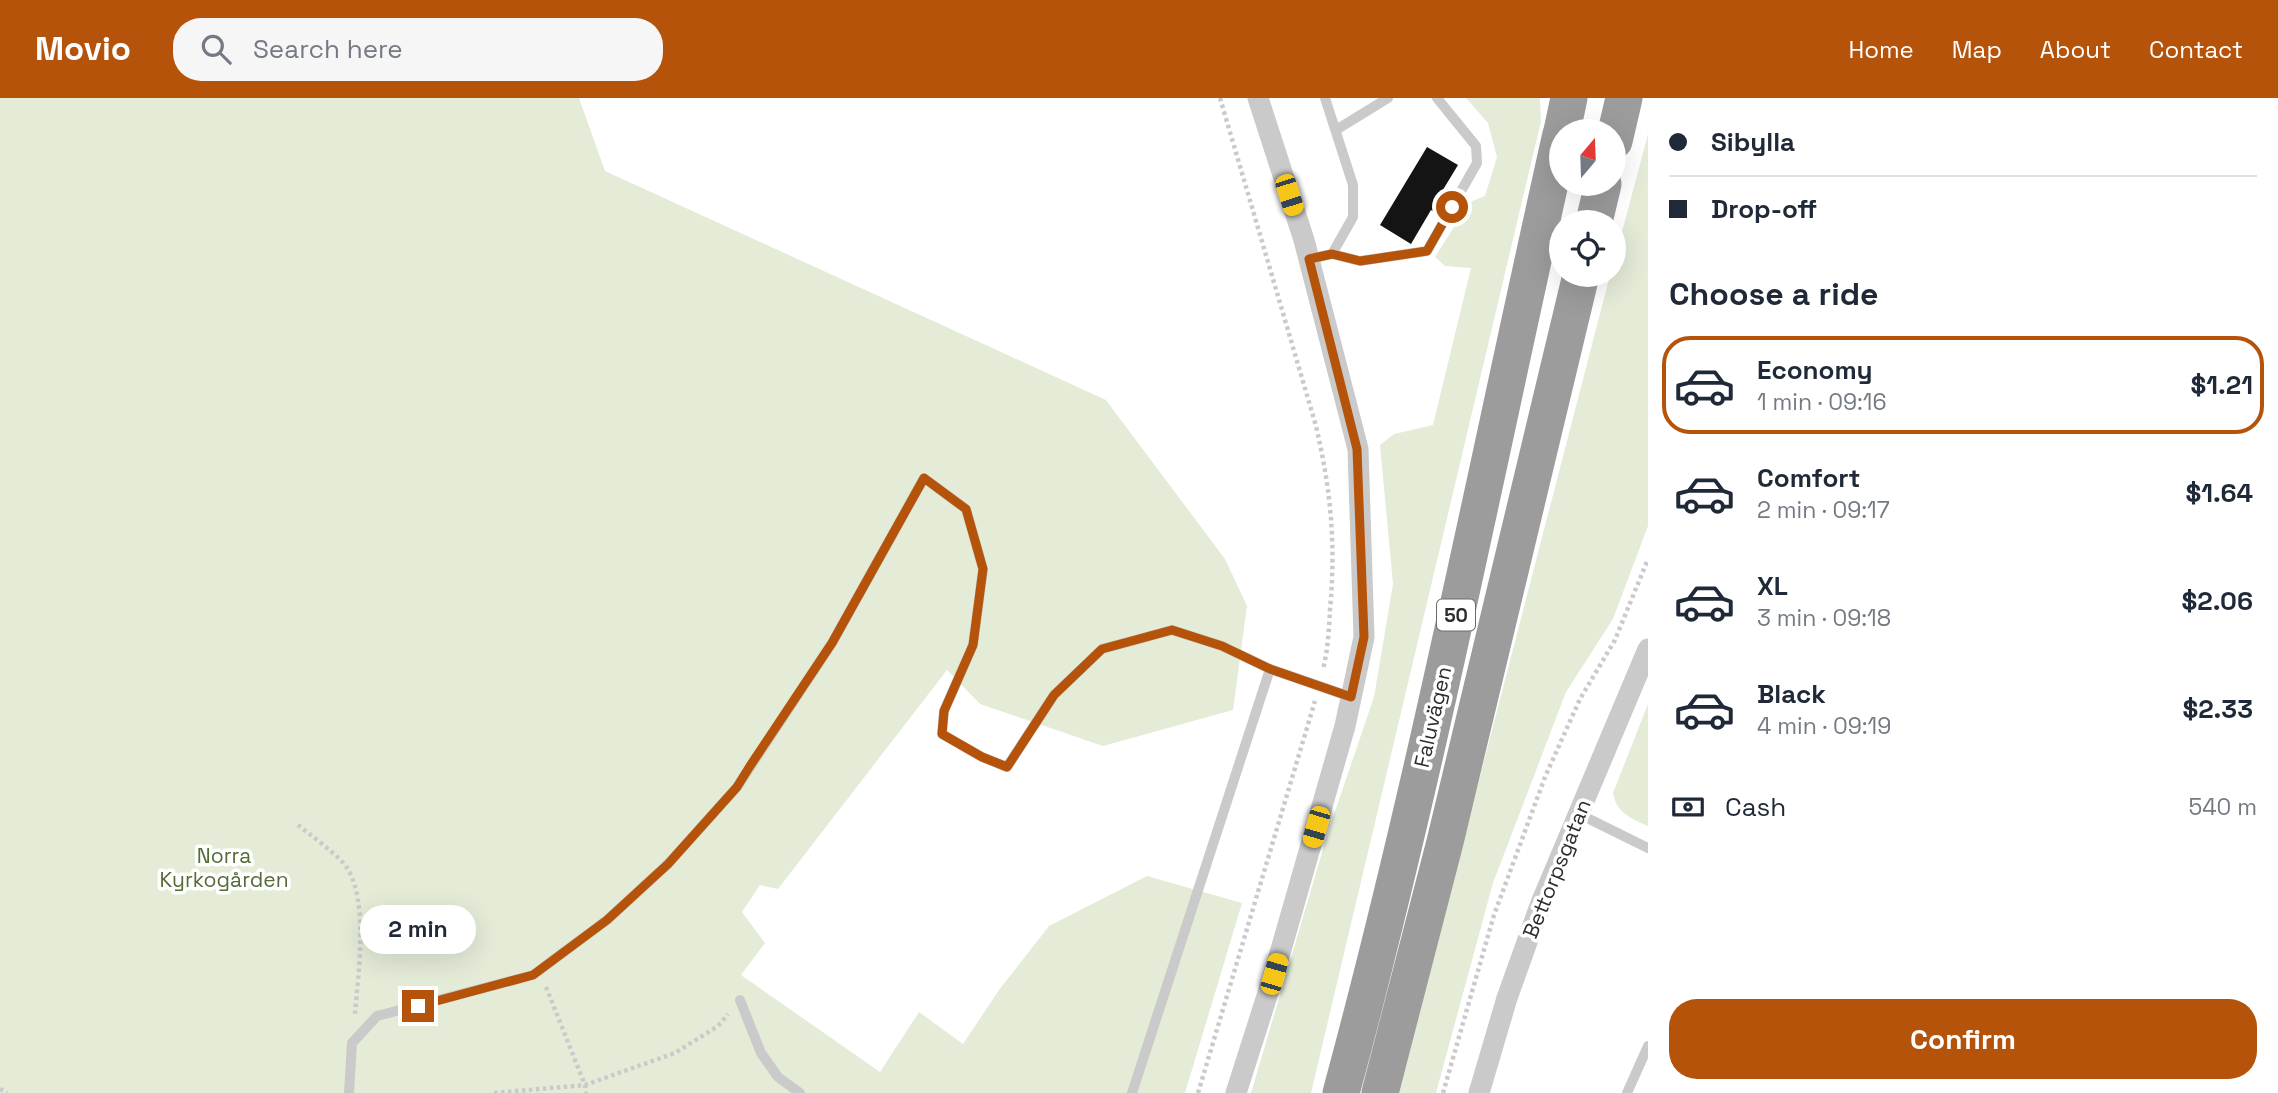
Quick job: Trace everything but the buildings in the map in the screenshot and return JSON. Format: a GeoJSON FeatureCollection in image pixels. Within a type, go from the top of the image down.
{"type":"FeatureCollection","features":[{"type":"Feature","properties":{"kind":"highway","name":"Faluvägen"},"geometry":{"type":"LineString","coordinates":[[1565,119],[1570,98]]}},
{"type":"Feature","properties":{"kind":"highway"},"geometry":{"type":"LineString","coordinates":[[1619,119],[1624,98]]}},
{"type":"Feature","properties":{"kind":"highway","name":"Faluvägen"},"geometry":{"type":"LineString","coordinates":[[1341,1093],[1405,844],[1549,188]]}},
{"type":"Feature","properties":{"kind":"highway","name":"Faluvägen"},"geometry":{"type":"LineString","coordinates":[[1380,1093],[1445,842],[1578,287]]}},
{"type":"Feature","properties":{"kind":"street"},"geometry":{"type":"LineString","coordinates":[[1236,1093],[1278,962],[1351,697],[1364,637],[1357,449],[1309,259],[1258,98]]}},
{"type":"Feature","properties":{"kind":"street","name":"Bettorpsgatan"},"geometry":{"type":"LineString","coordinates":[[1479,1093],[1507,998],[1541,903],[1648,649]]}},
{"type":"Feature","properties":{"kind":"lane"},"geometry":{"type":"LineString","coordinates":[[1325,98],[1353,185],[1353,217],[1332,254]]}},
{"type":"Feature","properties":{"kind":"lane"},"geometry":{"type":"LineString","coordinates":[[1336,130],[1388,98]]}},
{"type":"Feature","properties":{"kind":"lane"},"geometry":{"type":"LineString","coordinates":[[1309,259],[1332,254],[1360,261],[1427,251],[1477,163],[1476,146],[1437,98]]}},
{"type":"Feature","properties":{"kind":"lane"},"geometry":{"type":"LineString","coordinates":[[349,1093],[352,1043],[377,1016],[533,975],[607,920],[668,864],[737,787],[832,643],[924,478],[966,509],[983,569],[973,645],[944,711],[942,734],[982,757],[1007,767],[1054,695],[1102,649],[1172,630],[1222,646],[1270,669],[1351,697]]}},
{"type":"Feature","properties":{"kind":"lane"},"geometry":{"type":"LineString","coordinates":[[1132,1093],[1270,669]]}},
{"type":"Feature","properties":{"kind":"lane"},"geometry":{"type":"LineString","coordinates":[[1579,814],[1648,848]]}},
{"type":"Feature","properties":{"kind":"lane"},"geometry":{"type":"LineString","coordinates":[[740,1000],[761,1053],[778,1077],[800,1093]]}},
{"type":"Feature","properties":{"kind":"lane"},"geometry":{"type":"LineString","coordinates":[[1627,1093],[1648,1046]]}},
{"type":"Feature","properties":{"kind":"path"},"geometry":{"type":"LineString","coordinates":[[1198,1093],[1319,686],[1327,643],[1334,562],[1332,515],[1316,426],[1220,98]]}},
{"type":"Feature","properties":{"kind":"path"},"geometry":{"type":"LineString","coordinates":[[1443,1093],[1494,915],[1545,777],[1580,699],[1615,640],[1648,559]]}},
{"type":"Feature","properties":{"kind":"path"},"geometry":{"type":"LineString","coordinates":[[298,825],[347,868],[359,903],[360,947],[352,1043]]}},
{"type":"Feature","properties":{"kind":"path"},"geometry":{"type":"LineString","coordinates":[[540,970],[586,1093]]}},
{"type":"Feature","properties":{"kind":"path"},"geometry":{"type":"LineString","coordinates":[[494,1093],[585,1086],[675,1053],[718,1026],[740,1000]]}},
{"type":"Feature","properties":{"kind":"path"},"geometry":{"type":"LineString","coordinates":[[0,1089],[7,1093]]}},
{"type":"Feature","properties":{"kind":"green space","name":"Norra Kyrkogården"},"geometry":{"type":"Polygon","coordinates":[[[0,98],[579,98],[605,171],[1106,400],[1225,559],[1247,606],[1233,710],[1103,746],[980,704],[947,670],[778,889],[760,885],[742,912],[765,943],[741,975],[880,1072],[919,1012],[963,1044],[999,990],[1049,926],[1147,876],[1242,903],[1185,1093],[0,1093],[0,98]]]}},
{"type":"Feature","properties":{"kind":"green space"},"geometry":{"type":"Polygon","coordinates":[[[1466,98],[1540,98],[1541,121],[1311,1093],[1251,1093],[1329,829],[1374,697],[1393,584],[1380,445],[1394,434],[1433,425],[1471,268],[1445,266],[1435,257],[1470,202],[1485,196],[1497,157],[1488,123],[1466,98]]]}},
{"type":"Feature","properties":{"kind":"green space"},"geometry":{"type":"Polygon","coordinates":[[[1648,134],[1648,526],[1613,619],[1566,692],[1493,883],[1436,1093],[1398,1093],[1607,287],[1626,287],[1626,217],[1648,134]]]}},
{"type":"Feature","properties":{"kind":"green space"},"geometry":{"type":"Polygon","coordinates":[[[1648,704],[1648,826],[1621,810],[1613,793],[1648,704]]]}},
{"type":"Feature","properties":{"kind":"route"},"geometry":{"type":"LineString","coordinates":[[418,1006],[533,975],[607,920],[668,864],[737,787],[832,643],[924,478],[966,509],[983,569],[973,645],[944,711],[942,734],[982,757],[1007,767],[1054,695],[1102,649],[1172,630],[1222,646],[1270,669],[1351,697],[1364,637],[1357,449],[1309,259],[1332,254],[1360,261],[1427,251],[1452,207]]}}]}
